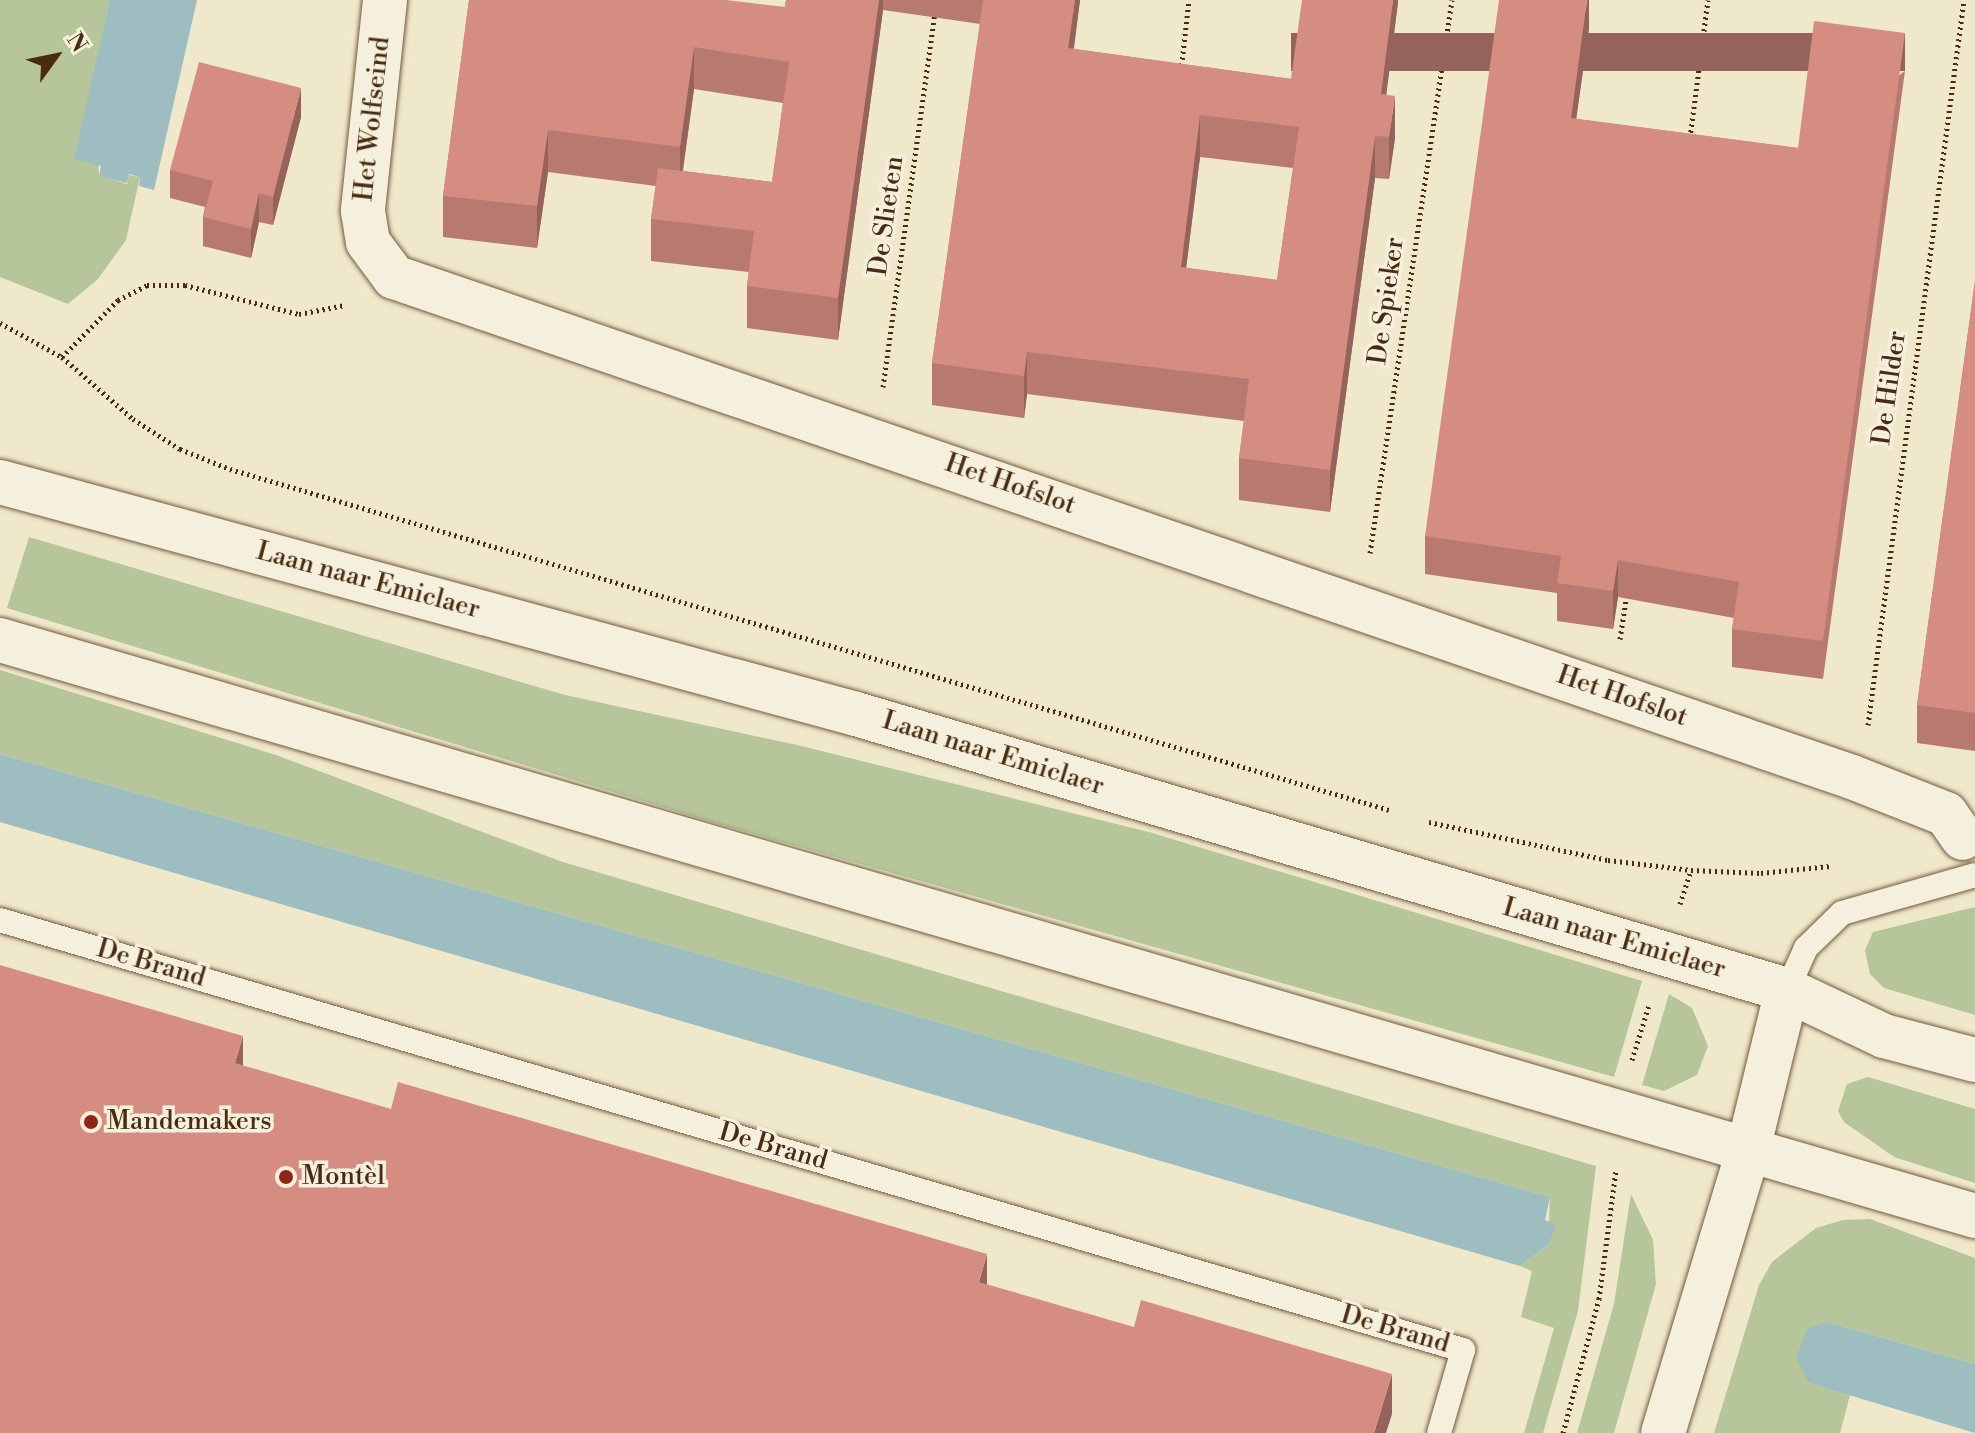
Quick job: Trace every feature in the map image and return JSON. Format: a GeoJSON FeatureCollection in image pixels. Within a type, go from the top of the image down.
{"type":"FeatureCollection","features":[{"type":"Feature","properties":{"kind":"main road","name":"Het Wolfseind"},"geometry":{"type":"LineString","coordinates":[[385,0],[363,211],[368,242],[394,277]]}},
{"type":"Feature","properties":{"kind":"main road","name":"Het Hofslot"},"geometry":{"type":"LineString","coordinates":[[394,277],[876,438],[1861,781],[1946,814],[1969,857]]}},
{"type":"Feature","properties":{"kind":"main road","name":"Laan naar Emiclaer"},"geometry":{"type":"LineString","coordinates":[[0,482],[856,714],[1787,990],[1884,1036],[1975,1060]]}},
{"type":"Feature","properties":{"kind":"main road"},"geometry":{"type":"LineString","coordinates":[[0,640],[1747,1154],[1975,1216]]}},
{"type":"Feature","properties":{"kind":"main road"},"geometry":{"type":"LineString","coordinates":[[1663,1433],[1747,1154],[1787,990]]}},
{"type":"Feature","properties":{"kind":"lane"},"geometry":{"type":"LineString","coordinates":[[1787,990],[1806,948],[1842,913],[1969,857]]}},
{"type":"Feature","properties":{"kind":"lane","name":"De Brand"},"geometry":{"type":"LineString","coordinates":[[0,920],[1463,1350],[1439,1433]]}},
{"type":"Feature","properties":{"kind":"path","name":"De Slieten"},"geometry":{"type":"LineString","coordinates":[[876,438],[937,0]]}},
{"type":"Feature","properties":{"kind":"path"},"geometry":{"type":"LineString","coordinates":[[1181,74],[1189,0]]}},
{"type":"Feature","properties":{"kind":"path","name":"De Spieker"},"geometry":{"type":"LineString","coordinates":[[1362,607],[1452,0]]}},
{"type":"Feature","properties":{"kind":"path"},"geometry":{"type":"LineString","coordinates":[[1689,143],[1708,0]]}},
{"type":"Feature","properties":{"kind":"path","name":"De Hilder"},"geometry":{"type":"LineString","coordinates":[[1861,781],[1964,0]]}},
{"type":"Feature","properties":{"kind":"path"},"geometry":{"type":"LineString","coordinates":[[62,357],[118,300],[147,285],[185,285],[299,314],[358,302],[394,277]]}},
{"type":"Feature","properties":{"kind":"path"},"geometry":{"type":"LineString","coordinates":[[0,323],[62,357],[133,419],[180,449],[230,469],[1398,813]]}},
{"type":"Feature","properties":{"kind":"path"},"geometry":{"type":"LineString","coordinates":[[1612,694],[1628,584]]}},
{"type":"Feature","properties":{"kind":"path"},"geometry":{"type":"LineString","coordinates":[[1413,817],[1561,851],[1691,870],[1761,873],[1843,865]]}},
{"type":"Feature","properties":{"kind":"green space"},"geometry":{"type":"Polygon","coordinates":[[[0,0],[110,0],[94,76],[99,175],[127,184],[129,175],[140,177],[126,240],[98,279],[68,304],[0,277],[0,0]]]}},
{"type":"Feature","properties":{"kind":"green space"},"geometry":{"type":"Polygon","coordinates":[[[29,537],[565,695],[797,745],[1149,832],[1642,981],[1614,1077],[712,822],[7,608],[29,537]]]}},
{"type":"Feature","properties":{"kind":"green space"},"geometry":{"type":"Polygon","coordinates":[[[0,670],[276,755],[563,862],[1596,1166],[1578,1311],[1543,1433],[1524,1433],[1554,1328],[1521,1317],[1532,1271],[1520,1266],[1548,1245],[1550,1197],[0,754],[0,670]]]}},
{"type":"Feature","properties":{"kind":"green space"},"geometry":{"type":"Polygon","coordinates":[[[1975,907],[1975,1015],[1884,988],[1870,974],[1865,950],[1873,932],[1975,907]]]}},
{"type":"Feature","properties":{"kind":"green space"},"geometry":{"type":"Polygon","coordinates":[[[1669,994],[1692,1008],[1708,1046],[1697,1075],[1664,1091],[1642,1085],[1669,994]]]}},
{"type":"Feature","properties":{"kind":"green space"},"geometry":{"type":"Polygon","coordinates":[[[1868,1077],[1975,1109],[1975,1183],[1894,1157],[1844,1122],[1838,1111],[1847,1084],[1868,1077]]]}},
{"type":"Feature","properties":{"kind":"green space"},"geometry":{"type":"Polygon","coordinates":[[[1631,1194],[1653,1240],[1656,1284],[1614,1433],[1577,1433],[1614,1304],[1631,1194]]]}},
{"type":"Feature","properties":{"kind":"green space"},"geometry":{"type":"Polygon","coordinates":[[[1870,1219],[1975,1258],[1975,1364],[1827,1322],[1809,1383],[1850,1395],[1840,1433],[1714,1433],[1759,1285],[1772,1262],[1816,1228],[1843,1220],[1870,1219]]]}},
{"type":"Feature","properties":{"kind":"water"},"geometry":{"type":"Polygon","coordinates":[[[110,0],[197,0],[154,190],[139,186],[140,177],[129,174],[127,183],[99,176],[101,166],[74,159],[110,0]]]}},
{"type":"Feature","properties":{"kind":"water"},"geometry":{"type":"Polygon","coordinates":[[[0,754],[1550,1197],[1545,1220],[1556,1225],[1548,1245],[1520,1266],[0,822],[0,754]]]}},
{"type":"Feature","properties":{"kind":"water"},"geometry":{"type":"Polygon","coordinates":[[[1827,1322],[1975,1364],[1975,1433],[1809,1383],[1796,1357],[1807,1329],[1827,1322]]]}},
{"type":"Feature","properties":{"kind":"building"},"geometry":{"type":"Polygon","coordinates":[[[469,0],[726,0],[785,7],[786,0],[879,0],[838,298],[747,286],[754,231],[651,219],[658,168],[772,182],[789,62],[694,47],[680,147],[548,130],[537,206],[443,196],[469,0]]]}},
{"type":"Feature","properties":{"kind":"building"},"geometry":{"type":"Polygon","coordinates":[[[983,0],[1075,0],[1068,48],[1291,79],[1302,0],[1393,0],[1381,94],[1395,96],[1389,137],[1375,136],[1330,470],[1239,458],[1249,379],[1027,352],[1024,376],[932,363],[983,0]],[[1200,115],[1181,267],[1277,280],[1299,127],[1200,115]]]}},
{"type":"Feature","properties":{"kind":"building"},"geometry":{"type":"Polygon","coordinates":[[[1499,0],[1587,0],[1571,118],[1798,148],[1814,21],[1905,33],[1823,641],[1732,629],[1739,582],[1618,560],[1613,591],[1557,583],[1561,556],[1425,536],[1499,0]]]}},
{"type":"Feature","properties":{"kind":"building"},"geometry":{"type":"Polygon","coordinates":[[[199,62],[301,88],[273,197],[259,193],[251,229],[203,217],[213,181],[170,170],[199,62]]]}},
{"type":"Feature","properties":{"kind":"building"},"geometry":{"type":"Polygon","coordinates":[[[1975,281],[1975,713],[1917,705],[1975,281]]]}},
{"type":"Feature","properties":{"kind":"building"},"geometry":{"type":"Polygon","coordinates":[[[0,965],[243,1036],[235,1063],[391,1109],[398,1082],[987,1254],[979,1282],[1134,1327],[1141,1300],[1392,1374],[1374,1433],[0,1433],[0,965]]]}},
{"type":"Feature","properties":{"kind":"place","name":"Mandemakers"},"geometry":{"type":"Point","coordinates":[91,1122]}},
{"type":"Feature","properties":{"kind":"place","name":"Montèl"},"geometry":{"type":"Point","coordinates":[286,1177]}}]}
